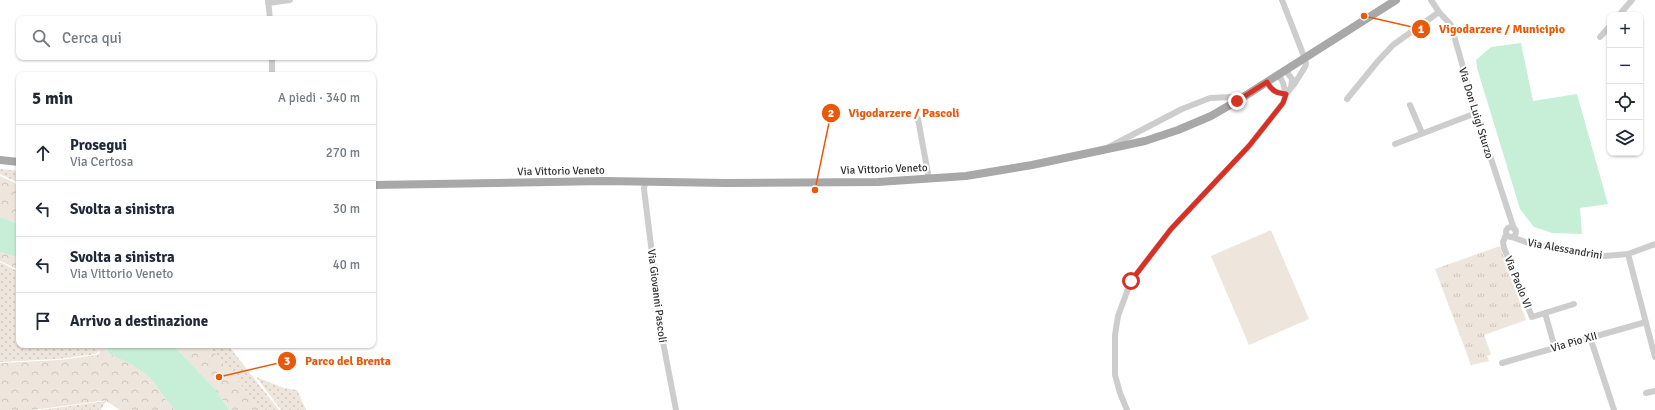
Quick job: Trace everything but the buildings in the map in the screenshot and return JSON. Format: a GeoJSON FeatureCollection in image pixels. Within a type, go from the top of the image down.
{"type":"FeatureCollection","features":[{"type":"Feature","properties":{"kind":"main road","name":"Via Vittorio Veneto"},"geometry":{"type":"LineString","coordinates":[[376,185],[562,181],[878,182],[929,179],[992,172],[1106,150],[1145,141],[1178,130],[1237,101],[1396,0]]}},
{"type":"Feature","properties":{"kind":"main road"},"geometry":{"type":"LineString","coordinates":[[0,160],[16,162]]}},
{"type":"Feature","properties":{"kind":"street"},"geometry":{"type":"LineString","coordinates":[[270,16],[268,1],[290,0]]}},
{"type":"Feature","properties":{"kind":"street"},"geometry":{"type":"LineString","coordinates":[[1127,410],[1115,375],[1115,335],[1118,316],[1131,281],[1171,229],[1249,146],[1283,103],[1286,94],[1305,67],[1305,59],[1282,0]]}},
{"type":"Feature","properties":{"kind":"street","name":"Via Don Luigi Sturzo"},"geometry":{"type":"LineString","coordinates":[[1431,0],[1439,12],[1451,25],[1476,113],[1510,218],[1512,220],[1511,232]]}},
{"type":"Feature","properties":{"kind":"street"},"geometry":{"type":"LineString","coordinates":[[1622,12],[1632,0]]}},
{"type":"Feature","properties":{"kind":"street"},"geometry":{"type":"LineString","coordinates":[[1347,99],[1393,45],[1439,12]]}},
{"type":"Feature","properties":{"kind":"street"},"geometry":{"type":"LineString","coordinates":[[1600,37],[1607,29]]}},
{"type":"Feature","properties":{"kind":"street"},"geometry":{"type":"LineString","coordinates":[[272,60],[272,72]]}},
{"type":"Feature","properties":{"kind":"street"},"geometry":{"type":"LineString","coordinates":[[1282,73],[1292,79],[1291,88]]}},
{"type":"Feature","properties":{"kind":"street"},"geometry":{"type":"LineString","coordinates":[[1282,73],[1286,94]]}},
{"type":"Feature","properties":{"kind":"street"},"geometry":{"type":"LineString","coordinates":[[1267,82],[1271,89],[1277,93],[1286,94]]}},
{"type":"Feature","properties":{"kind":"street"},"geometry":{"type":"LineString","coordinates":[[1106,150],[1111,145],[1130,135],[1210,98],[1231,97],[1237,101]]}},
{"type":"Feature","properties":{"kind":"street"},"geometry":{"type":"LineString","coordinates":[[1410,105],[1422,133]]}},
{"type":"Feature","properties":{"kind":"street"},"geometry":{"type":"LineString","coordinates":[[1395,144],[1476,113]]}},
{"type":"Feature","properties":{"kind":"street"},"geometry":{"type":"LineString","coordinates":[[918,119],[929,179]]}},
{"type":"Feature","properties":{"kind":"street","name":"Via Giovanni Pascoli"},"geometry":{"type":"LineString","coordinates":[[645,181],[644,188],[663,342],[676,410]]}},
{"type":"Feature","properties":{"kind":"street","name":"Via Alessandrini"},"geometry":{"type":"LineString","coordinates":[[1511,232],[1522,241],[1531,244],[1605,256],[1628,254],[1655,244]]}},
{"type":"Feature","properties":{"kind":"street","name":"Via Paolo VI"},"geometry":{"type":"LineString","coordinates":[[1511,232],[1503,242],[1504,248],[1532,317],[1574,304]]}},
{"type":"Feature","properties":{"kind":"street"},"geometry":{"type":"LineString","coordinates":[[1628,254],[1655,358]]}},
{"type":"Feature","properties":{"kind":"street","name":"Via Paolo VI"},"geometry":{"type":"LineString","coordinates":[[1544,313],[1555,348]]}},
{"type":"Feature","properties":{"kind":"street","name":"Via Pio XII"},"geometry":{"type":"LineString","coordinates":[[1502,363],[1646,322]]}},
{"type":"Feature","properties":{"kind":"street"},"geometry":{"type":"LineString","coordinates":[[1590,337],[1614,410]]}},
{"type":"Feature","properties":{"kind":"street"},"geometry":{"type":"LineString","coordinates":[[1646,393],[1655,391]]}},
{"type":"Feature","properties":{"kind":"green space"},"geometry":{"type":"Polygon","coordinates":[[[0,169],[16,171],[16,182],[0,174],[0,169]]]}},
{"type":"Feature","properties":{"kind":"green space"},"geometry":{"type":"Polygon","coordinates":[[[0,176],[16,184],[16,223],[0,217],[0,176]]]}},
{"type":"Feature","properties":{"kind":"green space"},"geometry":{"type":"Polygon","coordinates":[[[1271,230],[1309,319],[1249,345],[1211,256],[1271,230]]]}},
{"type":"Feature","properties":{"kind":"green space"},"geometry":{"type":"Polygon","coordinates":[[[1500,246],[1526,320],[1484,335],[1491,354],[1487,356],[1489,361],[1471,365],[1435,269],[1500,246]]]}},
{"type":"Feature","properties":{"kind":"green space"},"geometry":{"type":"Polygon","coordinates":[[[0,252],[16,257],[16,269],[0,261],[0,252]]]}},
{"type":"Feature","properties":{"kind":"green space"},"geometry":{"type":"Polygon","coordinates":[[[0,262],[16,270],[16,348],[100,348],[96,354],[58,359],[0,362],[0,262]]]}},
{"type":"Feature","properties":{"kind":"green space"},"geometry":{"type":"Polygon","coordinates":[[[100,348],[106,348],[109,354],[132,364],[143,372],[152,380],[175,410],[120,410],[106,401],[100,401],[33,410],[0,410],[0,363],[59,360],[97,355],[100,352],[100,348]]]}},
{"type":"Feature","properties":{"kind":"green space"},"geometry":{"type":"Polygon","coordinates":[[[176,348],[210,348],[260,410],[229,410],[215,389],[176,348]]]}},
{"type":"Feature","properties":{"kind":"green space"},"geometry":{"type":"Polygon","coordinates":[[[210,348],[230,348],[279,410],[260,410],[210,348]]]}},
{"type":"Feature","properties":{"kind":"green space"},"geometry":{"type":"Polygon","coordinates":[[[256,377],[284,388],[297,390],[306,410],[281,410],[256,377]]]}},
{"type":"Feature","properties":{"kind":"green space"},"geometry":{"type":"Polygon","coordinates":[[[106,401],[101,410],[40,410],[106,401]]]}},
{"type":"Feature","properties":{"kind":"shaded area"},"geometry":{"type":"Polygon","coordinates":[[[1521,43],[1533,101],[1577,94],[1608,204],[1580,208],[1582,234],[1552,233],[1534,227],[1520,209],[1477,68],[1476,60],[1491,47],[1521,43]]]}},
{"type":"Feature","properties":{"kind":"shaded area"},"geometry":{"type":"Polygon","coordinates":[[[0,217],[16,223],[16,257],[0,252],[0,217]]]}},
{"type":"Feature","properties":{"kind":"shaded area"},"geometry":{"type":"Polygon","coordinates":[[[106,348],[176,348],[215,389],[229,410],[175,410],[148,376],[132,365],[109,354],[106,348]]]}},
{"type":"Feature","properties":{"kind":"place","name":"Vigodarzere / Municipio"},"geometry":{"type":"Point","coordinates":[1364,16]}},
{"type":"Feature","properties":{"kind":"place","name":"Vigodarzere / Pascoli"},"geometry":{"type":"Point","coordinates":[815,190]}},
{"type":"Feature","properties":{"kind":"place","name":"Parco del Brenta"},"geometry":{"type":"Point","coordinates":[219,377]}},
{"type":"Feature","properties":{"kind":"route"},"geometry":{"type":"LineString","coordinates":[[1131,281],[1177,222],[1229,169],[1249,146],[1283,103],[1286,94],[1277,93],[1271,89],[1267,82],[1237,101]]}}]}
